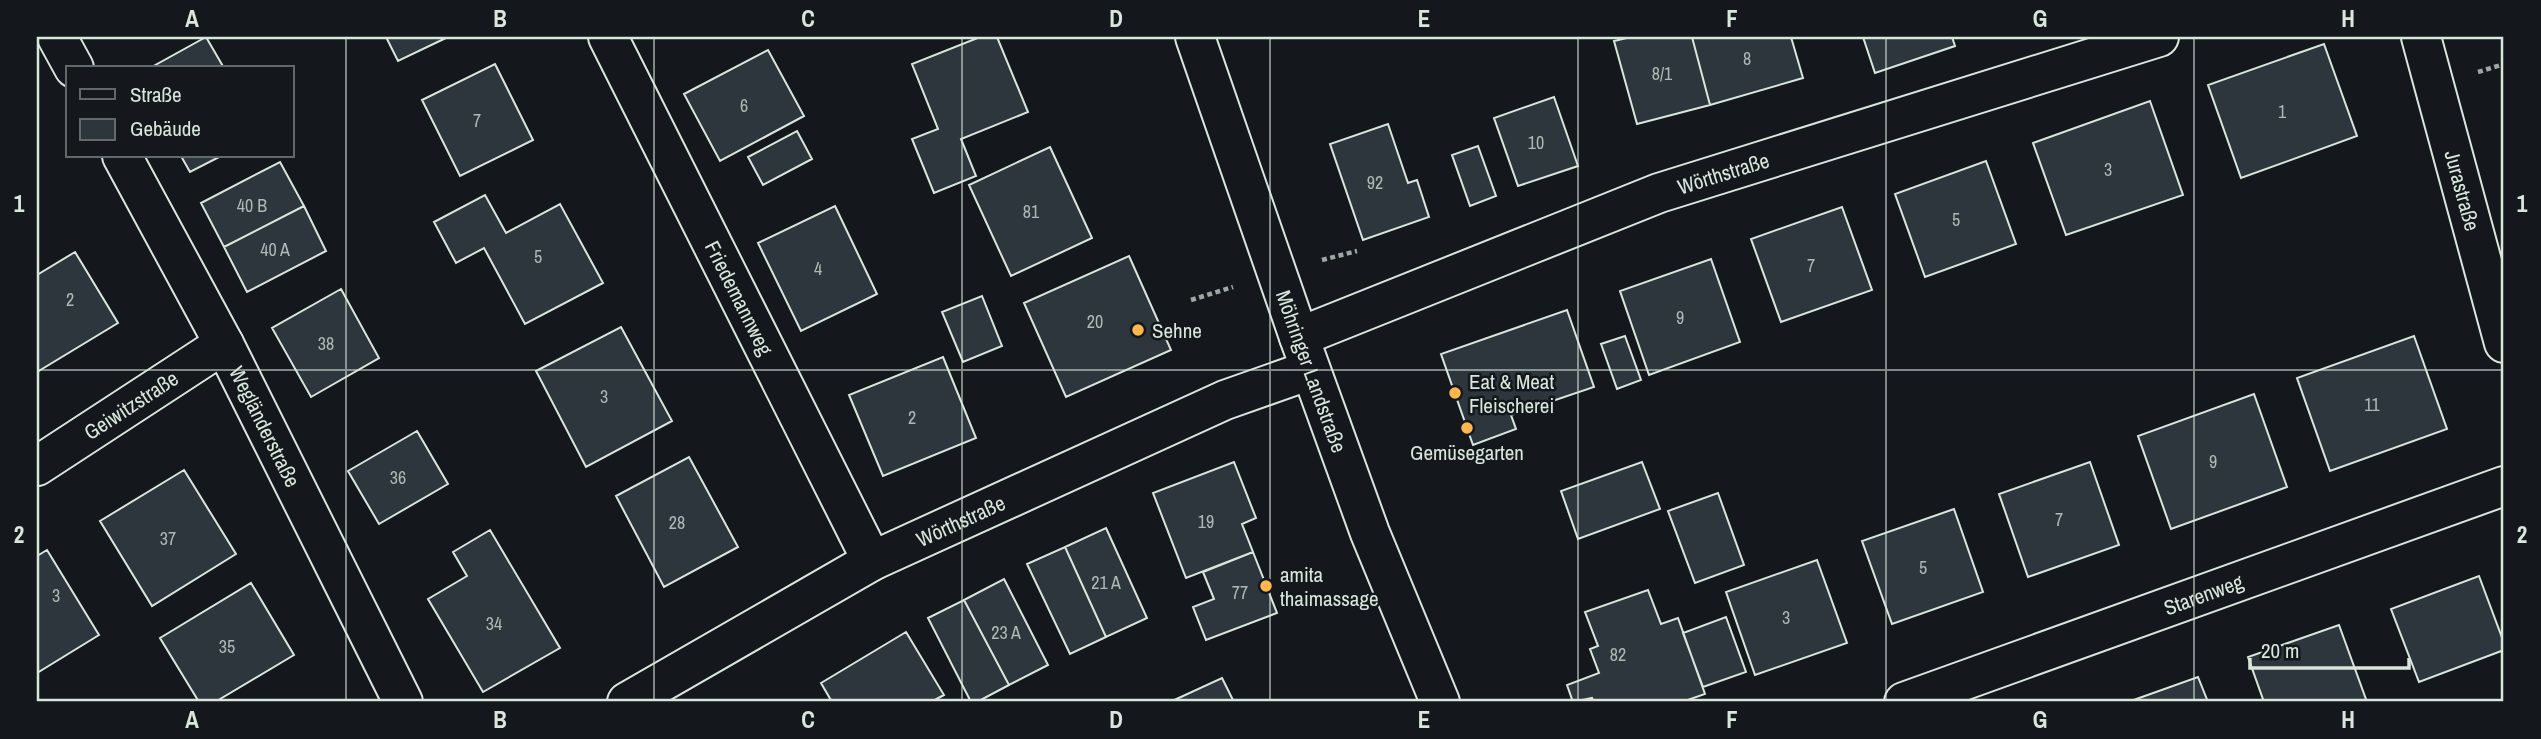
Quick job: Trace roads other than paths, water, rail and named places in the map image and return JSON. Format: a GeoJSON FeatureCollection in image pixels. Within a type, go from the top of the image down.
{"type":"FeatureCollection","features":[{"type":"Feature","properties":{"kind":"street"},"geometry":{"type":"LineString","coordinates":[[57,37],[73,66]]}},
{"type":"Feature","properties":{"kind":"street","name":"Friedemannweg"},"geometry":{"type":"LineString","coordinates":[[608,37],[872,561]]}},
{"type":"Feature","properties":{"kind":"street","name":"Möhringer Landstraße"},"geometry":{"type":"LineString","coordinates":[[1195,37],[1304,354],[1370,534],[1440,702]]}},
{"type":"Feature","properties":{"kind":"street","name":"Wörthstraße"},"geometry":{"type":"LineString","coordinates":[[627,702],[872,561],[1225,400],[1304,354],[1659,193],[2159,37]]}},
{"type":"Feature","properties":{"kind":"street","name":"Jurastraße"},"geometry":{"type":"LineString","coordinates":[[2421,37],[2504,343]]}},
{"type":"Feature","properties":{"kind":"street","name":"Wegländerstraße"},"geometry":{"type":"LineString","coordinates":[[123,158],[225,344],[403,702]]}},
{"type":"Feature","properties":{"kind":"street","name":"Geiwitzstraße"},"geometry":{"type":"LineString","coordinates":[[37,466],[225,344]]}},
{"type":"Feature","properties":{"kind":"street","name":"Starenweg"},"geometry":{"type":"LineString","coordinates":[[1904,702],[2504,486]]}},
{"type":"Feature","properties":{"kind":"place","name":"Sehne"},"geometry":{"type":"Point","coordinates":[1138,330]}},
{"type":"Feature","properties":{"kind":"place","name":"Eat & Meat Fleischerei"},"geometry":{"type":"Point","coordinates":[1455,393]}},
{"type":"Feature","properties":{"kind":"place","name":"Gemüsegarten"},"geometry":{"type":"Point","coordinates":[1467,428]}},
{"type":"Feature","properties":{"kind":"place","name":"amita thaimassage"},"geometry":{"type":"Point","coordinates":[1266,586]}}]}
